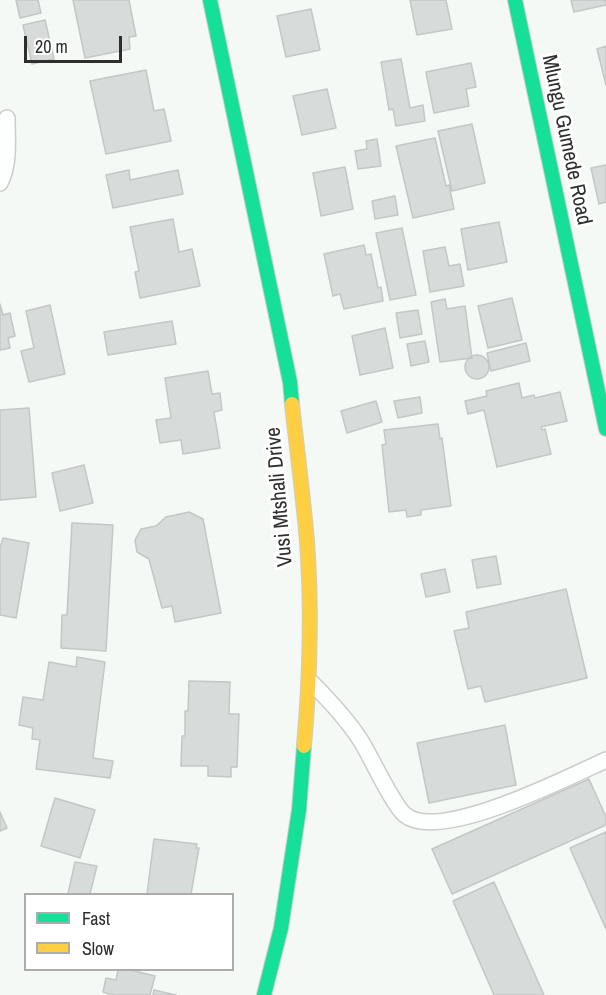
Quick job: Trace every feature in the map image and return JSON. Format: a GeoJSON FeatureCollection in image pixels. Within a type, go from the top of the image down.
{"type":"FeatureCollection","features":[{"type":"Feature","properties":{"kind":"street","name":"Vusi Mtshali Drive"},"geometry":{"type":"LineString","coordinates":[[210,0],[290,382],[307,542],[310,621],[299,810],[281,928],[264,995]]}},
{"type":"Feature","properties":{"kind":"street","name":"Mlungu Gumede Road"},"geometry":{"type":"LineString","coordinates":[[515,0],[606,429]]}},
{"type":"Feature","properties":{"kind":"lane"},"geometry":{"type":"LineString","coordinates":[[0,183],[7,154],[7,118]]}},
{"type":"Feature","properties":{"kind":"lane"},"geometry":{"type":"LineString","coordinates":[[308,680],[336,706],[360,739],[404,814],[419,822],[438,823],[505,806],[606,760]]}},
{"type":"Feature","properties":{"kind":"building"},"geometry":{"type":"Polygon","coordinates":[[[16,0],[38,0],[41,13],[20,18],[16,0]]]}},
{"type":"Feature","properties":{"kind":"building"},"geometry":{"type":"Polygon","coordinates":[[[73,0],[129,0],[136,36],[129,37],[130,49],[85,58],[73,0]]]}},
{"type":"Feature","properties":{"kind":"building"},"geometry":{"type":"Polygon","coordinates":[[[410,0],[446,0],[452,29],[417,35],[410,0]]]}},
{"type":"Feature","properties":{"kind":"building"},"geometry":{"type":"Polygon","coordinates":[[[571,0],[606,0],[606,5],[574,12],[571,0]]]}},
{"type":"Feature","properties":{"kind":"building"},"geometry":{"type":"Polygon","coordinates":[[[311,9],[320,50],[286,57],[277,16],[311,9]]]}},
{"type":"Feature","properties":{"kind":"building"},"geometry":{"type":"Polygon","coordinates":[[[45,20],[54,59],[32,64],[23,25],[45,20]]]}},
{"type":"Feature","properties":{"kind":"building"},"geometry":{"type":"Polygon","coordinates":[[[606,46],[606,85],[597,49],[606,46]]]}},
{"type":"Feature","properties":{"kind":"building"},"geometry":{"type":"Polygon","coordinates":[[[401,59],[410,108],[423,105],[425,121],[396,126],[393,109],[389,110],[381,62],[401,59]]]}},
{"type":"Feature","properties":{"kind":"building"},"geometry":{"type":"Polygon","coordinates":[[[471,63],[476,87],[466,89],[469,106],[434,113],[426,72],[471,63]]]}},
{"type":"Feature","properties":{"kind":"building"},"geometry":{"type":"Polygon","coordinates":[[[146,70],[154,111],[164,109],[171,141],[106,154],[90,81],[146,70]]]}},
{"type":"Feature","properties":{"kind":"building"},"geometry":{"type":"Polygon","coordinates":[[[327,89],[336,128],[302,135],[293,96],[327,89]]]}},
{"type":"Feature","properties":{"kind":"building"},"geometry":{"type":"Polygon","coordinates":[[[472,124],[485,183],[452,191],[438,131],[472,124]]]}},
{"type":"Feature","properties":{"kind":"building"},"geometry":{"type":"Polygon","coordinates":[[[435,138],[454,209],[413,218],[396,146],[435,138]]]}},
{"type":"Feature","properties":{"kind":"building"},"geometry":{"type":"Polygon","coordinates":[[[377,139],[381,166],[358,169],[355,151],[367,149],[366,141],[377,139]]]}},
{"type":"Feature","properties":{"kind":"building"},"geometry":{"type":"Polygon","coordinates":[[[606,165],[606,202],[599,204],[591,168],[606,165]]]}},
{"type":"Feature","properties":{"kind":"building"},"geometry":{"type":"Polygon","coordinates":[[[345,167],[353,209],[321,216],[313,173],[345,167]]]}},
{"type":"Feature","properties":{"kind":"building"},"geometry":{"type":"Polygon","coordinates":[[[129,170],[130,180],[178,170],[183,194],[113,208],[106,175],[129,170]]]}},
{"type":"Feature","properties":{"kind":"building"},"geometry":{"type":"Polygon","coordinates":[[[395,196],[398,215],[375,219],[372,201],[395,196]]]}},
{"type":"Feature","properties":{"kind":"building"},"geometry":{"type":"Polygon","coordinates":[[[173,219],[179,252],[192,249],[200,286],[140,298],[135,272],[139,271],[130,227],[173,219]]]}},
{"type":"Feature","properties":{"kind":"building"},"geometry":{"type":"Polygon","coordinates":[[[499,222],[507,262],[468,270],[461,229],[499,222]]]}},
{"type":"Feature","properties":{"kind":"building"},"geometry":{"type":"Polygon","coordinates":[[[402,228],[416,295],[390,300],[376,233],[402,228]]]}},
{"type":"Feature","properties":{"kind":"building"},"geometry":{"type":"Polygon","coordinates":[[[364,245],[366,255],[371,254],[383,301],[344,309],[340,294],[333,296],[324,254],[364,245]]]}},
{"type":"Feature","properties":{"kind":"building"},"geometry":{"type":"Polygon","coordinates":[[[445,247],[449,266],[460,264],[464,286],[430,292],[423,251],[445,247]]]}},
{"type":"Feature","properties":{"kind":"building"},"geometry":{"type":"Polygon","coordinates":[[[512,298],[522,340],[488,348],[478,306],[512,298]]]}},
{"type":"Feature","properties":{"kind":"building"},"geometry":{"type":"Polygon","coordinates":[[[445,299],[447,309],[465,306],[472,358],[440,362],[431,302],[445,299]]]}},
{"type":"Feature","properties":{"kind":"building"},"geometry":{"type":"Polygon","coordinates":[[[0,304],[3,315],[10,313],[15,336],[8,338],[10,348],[0,350],[0,304]]]}},
{"type":"Feature","properties":{"kind":"building"},"geometry":{"type":"Polygon","coordinates":[[[50,305],[65,374],[29,382],[21,351],[34,348],[26,311],[50,305]]]}},
{"type":"Feature","properties":{"kind":"building"},"geometry":{"type":"Polygon","coordinates":[[[418,310],[422,334],[400,338],[396,313],[418,310]]]}},
{"type":"Feature","properties":{"kind":"building"},"geometry":{"type":"Polygon","coordinates":[[[172,321],[176,344],[108,355],[104,332],[172,321]]]}},
{"type":"Feature","properties":{"kind":"building"},"geometry":{"type":"Polygon","coordinates":[[[385,328],[393,368],[360,375],[352,336],[385,328]]]}},
{"type":"Feature","properties":{"kind":"building"},"geometry":{"type":"Polygon","coordinates":[[[425,341],[429,362],[411,366],[407,344],[425,341]]]}},
{"type":"Feature","properties":{"kind":"building"},"geometry":{"type":"Polygon","coordinates":[[[526,343],[530,361],[491,371],[487,353],[526,343]]]}},
{"type":"Feature","properties":{"kind":"building"},"geometry":{"type":"Polygon","coordinates":[[[477,355],[482,356],[488,362],[488,372],[482,378],[477,379],[472,378],[466,372],[465,367],[466,362],[472,356],[477,355]]]}},
{"type":"Feature","properties":{"kind":"building"},"geometry":{"type":"Polygon","coordinates":[[[208,371],[212,394],[220,393],[222,410],[214,412],[220,448],[183,454],[181,440],[160,443],[156,420],[171,418],[165,378],[208,371]]]}},
{"type":"Feature","properties":{"kind":"building"},"geometry":{"type":"Polygon","coordinates":[[[519,383],[522,398],[534,395],[535,398],[560,392],[567,421],[541,427],[542,430],[545,429],[551,454],[497,467],[484,410],[468,414],[465,401],[487,396],[486,391],[519,383]]]}},
{"type":"Feature","properties":{"kind":"building"},"geometry":{"type":"Polygon","coordinates":[[[420,397],[422,413],[398,418],[394,401],[420,397]]]}},
{"type":"Feature","properties":{"kind":"building"},"geometry":{"type":"Polygon","coordinates":[[[376,401],[382,422],[347,433],[341,411],[376,401]]]}},
{"type":"Feature","properties":{"kind":"building"},"geometry":{"type":"Polygon","coordinates":[[[29,408],[36,497],[0,500],[0,410],[29,408]]]}},
{"type":"Feature","properties":{"kind":"building"},"geometry":{"type":"Polygon","coordinates":[[[438,424],[451,506],[421,510],[421,515],[407,517],[406,510],[389,512],[382,445],[386,444],[384,430],[438,424]]]}},
{"type":"Feature","properties":{"kind":"building"},"geometry":{"type":"Polygon","coordinates":[[[84,465],[93,503],[60,511],[52,473],[84,465]]]}},
{"type":"Feature","properties":{"kind":"building"},"geometry":{"type":"Polygon","coordinates":[[[189,512],[203,519],[221,613],[175,622],[172,606],[162,608],[149,559],[137,552],[135,540],[141,529],[156,526],[166,517],[189,512]]]}},
{"type":"Feature","properties":{"kind":"building"},"geometry":{"type":"Polygon","coordinates":[[[72,523],[113,525],[106,651],[61,648],[62,615],[67,615],[72,523]]]}},
{"type":"Feature","properties":{"kind":"building"},"geometry":{"type":"Polygon","coordinates":[[[3,538],[29,543],[16,618],[0,615],[0,548],[3,538]]]}},
{"type":"Feature","properties":{"kind":"building"},"geometry":{"type":"Polygon","coordinates":[[[496,556],[501,584],[477,588],[472,560],[496,556]]]}},
{"type":"Feature","properties":{"kind":"building"},"geometry":{"type":"Polygon","coordinates":[[[445,569],[450,592],[426,597],[421,574],[445,569]]]}},
{"type":"Feature","properties":{"kind":"building"},"geometry":{"type":"Polygon","coordinates":[[[566,589],[587,678],[485,702],[481,686],[468,689],[454,631],[469,628],[466,612],[566,589]]]}},
{"type":"Feature","properties":{"kind":"building"},"geometry":{"type":"Polygon","coordinates":[[[77,657],[105,662],[93,758],[113,761],[110,778],[36,769],[40,740],[32,739],[33,728],[19,725],[23,697],[43,700],[49,662],[76,667],[77,657]]]}},
{"type":"Feature","properties":{"kind":"building"},"geometry":{"type":"Polygon","coordinates":[[[189,681],[230,682],[229,714],[239,714],[237,767],[231,767],[231,777],[208,776],[208,766],[181,766],[182,736],[185,736],[185,711],[188,711],[189,681]]]}},
{"type":"Feature","properties":{"kind":"building"},"geometry":{"type":"Polygon","coordinates":[[[505,725],[516,785],[429,803],[417,743],[505,725]]]}},
{"type":"Feature","properties":{"kind":"building"},"geometry":{"type":"Polygon","coordinates":[[[589,779],[606,817],[606,825],[452,894],[432,849],[589,779]]]}},
{"type":"Feature","properties":{"kind":"building"},"geometry":{"type":"Polygon","coordinates":[[[55,798],[95,810],[80,858],[41,846],[55,798]]]}},
{"type":"Feature","properties":{"kind":"building"},"geometry":{"type":"Polygon","coordinates":[[[0,812],[7,828],[0,831],[0,812]]]}},
{"type":"Feature","properties":{"kind":"building"},"geometry":{"type":"Polygon","coordinates":[[[606,832],[606,929],[570,848],[606,832]]]}},
{"type":"Feature","properties":{"kind":"building"},"geometry":{"type":"Polygon","coordinates":[[[154,839],[197,844],[196,848],[199,848],[191,893],[147,893],[154,839]]]}},
{"type":"Feature","properties":{"kind":"building"},"geometry":{"type":"Polygon","coordinates":[[[75,862],[97,866],[90,893],[68,893],[75,862]]]}},
{"type":"Feature","properties":{"kind":"building"},"geometry":{"type":"Polygon","coordinates":[[[494,882],[544,995],[494,995],[453,901],[494,882]]]}},
{"type":"Feature","properties":{"kind":"building"},"geometry":{"type":"Polygon","coordinates":[[[118,971],[135,971],[155,976],[150,995],[113,995],[103,992],[106,978],[116,980],[118,971]]]}},
{"type":"Feature","properties":{"kind":"building"},"geometry":{"type":"Polygon","coordinates":[[[154,990],[176,995],[153,995],[154,990]]]}},
{"type":"Feature","properties":{"kind":"traffic: fast"},"geometry":{"type":"LineString","coordinates":[[210,0],[290,382],[292,404]]}},
{"type":"Feature","properties":{"kind":"traffic: fast"},"geometry":{"type":"LineString","coordinates":[[515,0],[606,429]]}},
{"type":"Feature","properties":{"kind":"traffic: fast"},"geometry":{"type":"LineString","coordinates":[[264,995],[281,928],[299,810],[304,746]]}},
{"type":"Feature","properties":{"kind":"traffic: slow"},"geometry":{"type":"LineString","coordinates":[[292,404],[309,567],[309,669],[304,746]]}}]}
